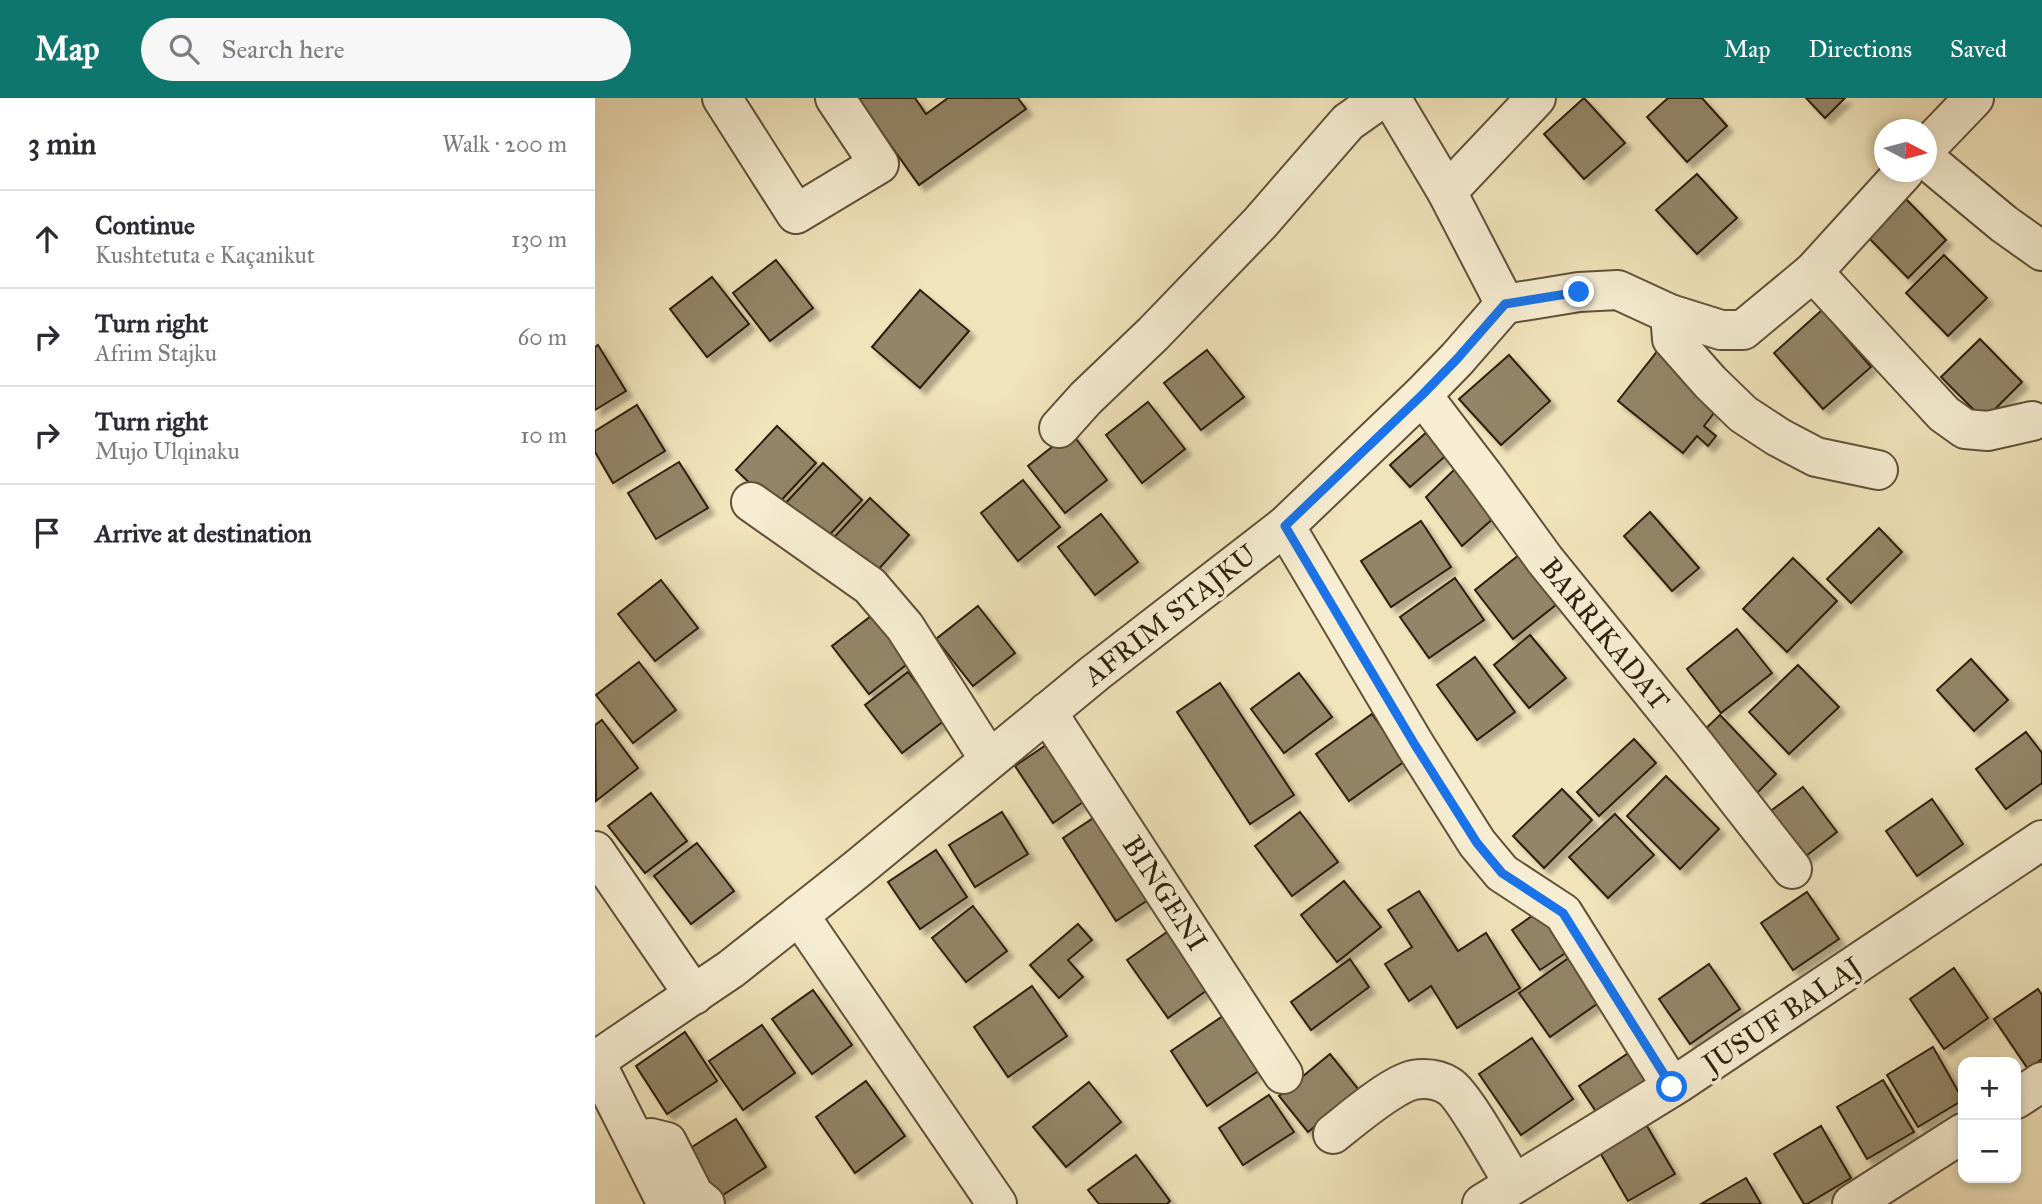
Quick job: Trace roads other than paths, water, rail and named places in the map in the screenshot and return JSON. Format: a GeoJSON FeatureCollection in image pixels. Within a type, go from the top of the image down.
{"type":"FeatureCollection","features":[{"type":"Feature","properties":{"kind":"street"},"geometry":{"type":"LineString","coordinates":[[722,98],[796,214],[879,164],[835,98]]}},
{"type":"Feature","properties":{"kind":"street"},"geometry":{"type":"LineString","coordinates":[[1059,428],[1260,223],[1348,122],[1383,98]]}},
{"type":"Feature","properties":{"kind":"street"},"geometry":{"type":"LineString","coordinates":[[1391,98],[1447,192],[1505,304],[1579,292],[1618,290],[1670,314],[1721,330],[1742,330],[1813,272],[1896,182]]}},
{"type":"Feature","properties":{"kind":"street"},"geometry":{"type":"LineString","coordinates":[[1447,192],[1536,98]]}},
{"type":"Feature","properties":{"kind":"street"},"geometry":{"type":"LineString","coordinates":[[1937,137],[1975,98]]}},
{"type":"Feature","properties":{"kind":"street"},"geometry":{"type":"LineString","coordinates":[[1937,168],[2004,224],[2042,251]]}},
{"type":"Feature","properties":{"kind":"street"},"geometry":{"type":"LineString","coordinates":[[1813,272],[1944,414],[1965,429],[1988,431],[2032,421]]}},
{"type":"Feature","properties":{"kind":"street","name":"AFRIM STAJKU"},"geometry":{"type":"LineString","coordinates":[[595,1061],[731,970],[1047,712],[1285,526],[1422,395],[1505,304]]}},
{"type":"Feature","properties":{"kind":"street"},"geometry":{"type":"LineString","coordinates":[[1670,314],[1672,339],[1743,414],[1816,457],[1878,470]]}},
{"type":"Feature","properties":{"kind":"street","name":"BARRIKADAT"},"geometry":{"type":"LineString","coordinates":[[1422,395],[1545,560],[1792,869]]}},
{"type":"Feature","properties":{"kind":"street"},"geometry":{"type":"LineString","coordinates":[[751,502],[870,586],[905,627],[989,759]]}},
{"type":"Feature","properties":{"kind":"street"},"geometry":{"type":"LineString","coordinates":[[1285,526],[1415,745],[1477,843],[1502,873],[1563,913],[1672,1087]]}},
{"type":"Feature","properties":{"kind":"street","name":"BINGENI"},"geometry":{"type":"LineString","coordinates":[[1047,712],[1283,1074]]}},
{"type":"Feature","properties":{"kind":"street","name":"JUSUF BALAJ"},"geometry":{"type":"LineString","coordinates":[[1482,1204],[1672,1087],[2042,840]]}},
{"type":"Feature","properties":{"kind":"street"},"geometry":{"type":"LineString","coordinates":[[595,851],[694,995]]}},
{"type":"Feature","properties":{"kind":"street"},"geometry":{"type":"LineString","coordinates":[[799,915],[997,1204]]}},
{"type":"Feature","properties":{"kind":"street"},"geometry":{"type":"LineString","coordinates":[[595,1061],[667,1204]]}},
{"type":"Feature","properties":{"kind":"street"},"geometry":{"type":"LineString","coordinates":[[1332,1134],[1397,1088],[1412,1081],[1434,1079],[1452,1087],[1468,1108],[1514,1184]]}},
{"type":"Feature","properties":{"kind":"street"},"geometry":{"type":"LineString","coordinates":[[2021,1096],[2042,1083]]}},
{"type":"Feature","properties":{"kind":"street"},"geometry":{"type":"LineString","coordinates":[[1852,1204],[1958,1136]]}},
{"type":"Feature","properties":{"kind":"street"},"geometry":{"type":"LineString","coordinates":[[636,1142],[650,1138],[667,1142],[694,1195],[705,1204]]}}]}
